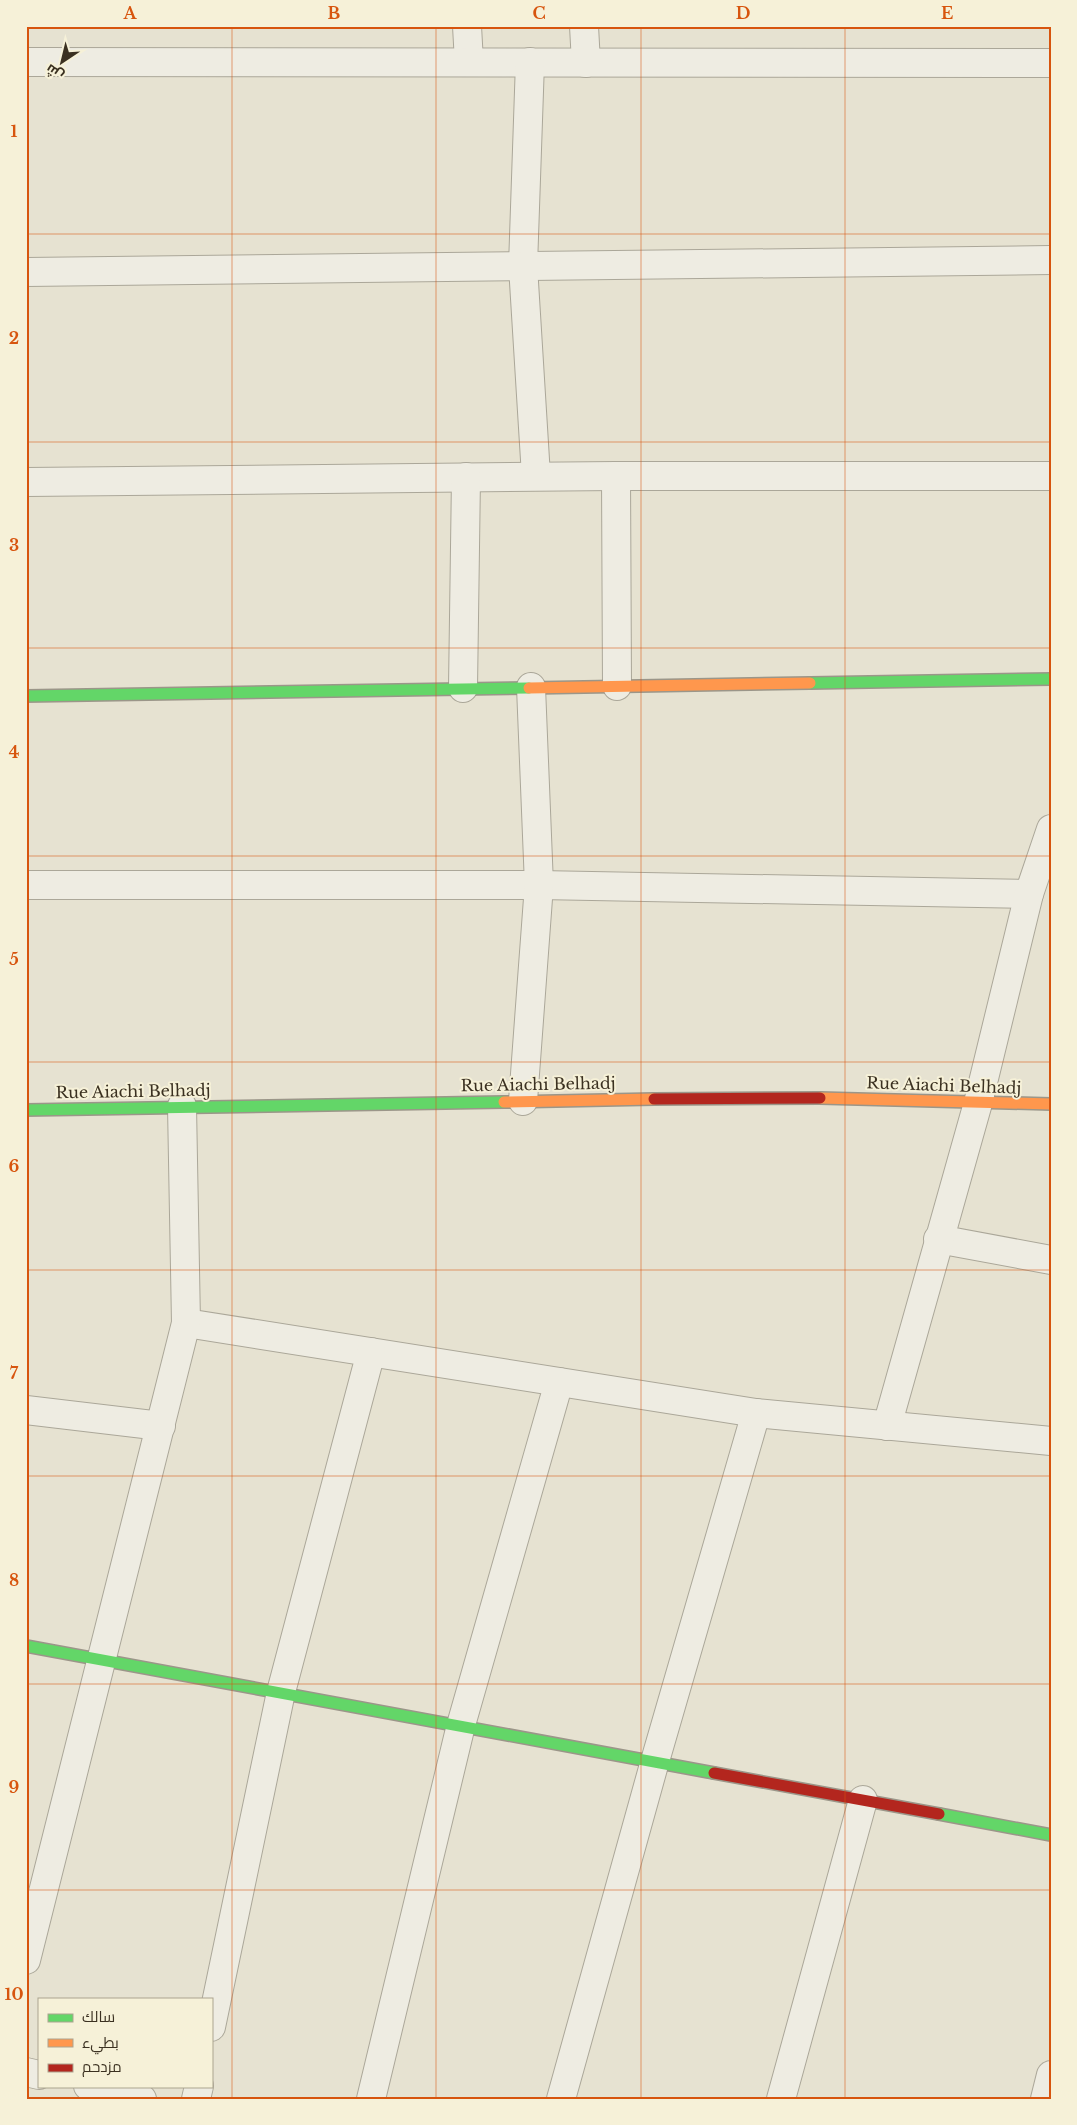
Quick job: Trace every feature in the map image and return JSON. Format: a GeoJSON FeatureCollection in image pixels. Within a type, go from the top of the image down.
{"type":"FeatureCollection","features":[{"type":"Feature","properties":{"kind":"street"},"geometry":{"type":"LineString","coordinates":[[467,26],[470,62]]}},
{"type":"Feature","properties":{"kind":"street"},"geometry":{"type":"LineString","coordinates":[[584,26],[586,63]]}},
{"type":"Feature","properties":{"kind":"street"},"geometry":{"type":"LineString","coordinates":[[26,62],[1051,63]]}},
{"type":"Feature","properties":{"kind":"street"},"geometry":{"type":"LineString","coordinates":[[530,62],[523,266],[536,476]]}},
{"type":"Feature","properties":{"kind":"street"},"geometry":{"type":"LineString","coordinates":[[26,272],[1051,260]]}},
{"type":"Feature","properties":{"kind":"street"},"geometry":{"type":"LineString","coordinates":[[26,482],[536,476],[1051,476]]}},
{"type":"Feature","properties":{"kind":"street"},"geometry":{"type":"LineString","coordinates":[[616,476],[618,686]]}},
{"type":"Feature","properties":{"kind":"street"},"geometry":{"type":"LineString","coordinates":[[463,688],[466,477]]}},
{"type":"Feature","properties":{"kind":"street"},"geometry":{"type":"LineString","coordinates":[[26,696],[1051,679]]}},
{"type":"Feature","properties":{"kind":"street"},"geometry":{"type":"LineString","coordinates":[[523,1101],[539,885],[531,687]]}},
{"type":"Feature","properties":{"kind":"street"},"geometry":{"type":"LineString","coordinates":[[887,1426],[938,1239],[978,1103],[1029,894],[1051,828]]}},
{"type":"Feature","properties":{"kind":"street"},"geometry":{"type":"LineString","coordinates":[[26,885],[539,885],[1029,894]]}},
{"type":"Feature","properties":{"kind":"street","name":"Rue Aiachi Belhadj"},"geometry":{"type":"LineString","coordinates":[[26,1110],[770,1097],[1051,1104]]}},
{"type":"Feature","properties":{"kind":"street"},"geometry":{"type":"LineString","coordinates":[[26,1960],[186,1323],[182,1106]]}},
{"type":"Feature","properties":{"kind":"street"},"geometry":{"type":"LineString","coordinates":[[938,1239],[1051,1260]]}},
{"type":"Feature","properties":{"kind":"street"},"geometry":{"type":"LineString","coordinates":[[186,1323],[756,1413],[1051,1441]]}},
{"type":"Feature","properties":{"kind":"street"},"geometry":{"type":"LineString","coordinates":[[212,2022],[281,1692],[371,1352]]}},
{"type":"Feature","properties":{"kind":"street"},"geometry":{"type":"LineString","coordinates":[[371,2099],[460,1725],[558,1382]]}},
{"type":"Feature","properties":{"kind":"street"},"geometry":{"type":"LineString","coordinates":[[26,1410],[160,1426]]}},
{"type":"Feature","properties":{"kind":"street"},"geometry":{"type":"LineString","coordinates":[[561,2099],[655,1761],[756,1413]]}},
{"type":"Feature","properties":{"kind":"street"},"geometry":{"type":"LineString","coordinates":[[26,1646],[102,1658],[1051,1835]]}},
{"type":"Feature","properties":{"kind":"street"},"geometry":{"type":"LineString","coordinates":[[781,2099],[863,1800]]}},
{"type":"Feature","properties":{"kind":"street"},"geometry":{"type":"LineString","coordinates":[[1045,2099],[1051,2075]]}},
{"type":"Feature","properties":{"kind":"street"},"geometry":{"type":"LineString","coordinates":[[96,2088],[142,2099]]}},
{"type":"Feature","properties":{"kind":"traffic: fast"},"geometry":{"type":"LineString","coordinates":[[810,683],[1051,679]]}},
{"type":"Feature","properties":{"kind":"traffic: fast"},"geometry":{"type":"LineString","coordinates":[[26,696],[529,688]]}},
{"type":"Feature","properties":{"kind":"traffic: fast"},"geometry":{"type":"LineString","coordinates":[[26,1110],[504,1102]]}},
{"type":"Feature","properties":{"kind":"traffic: fast"},"geometry":{"type":"LineString","coordinates":[[26,1646],[714,1773]]}},
{"type":"Feature","properties":{"kind":"traffic: fast"},"geometry":{"type":"LineString","coordinates":[[939,1814],[1051,1835]]}},
{"type":"Feature","properties":{"kind":"traffic: slow"},"geometry":{"type":"LineString","coordinates":[[529,688],[810,683]]}},
{"type":"Feature","properties":{"kind":"traffic: slow"},"geometry":{"type":"LineString","coordinates":[[820,1098],[1051,1104]]}},
{"type":"Feature","properties":{"kind":"traffic: slow"},"geometry":{"type":"LineString","coordinates":[[504,1102],[654,1099]]}},
{"type":"Feature","properties":{"kind":"traffic: jam"},"geometry":{"type":"LineString","coordinates":[[654,1099],[820,1098]]}},
{"type":"Feature","properties":{"kind":"traffic: jam"},"geometry":{"type":"LineString","coordinates":[[714,1773],[939,1814]]}}]}
